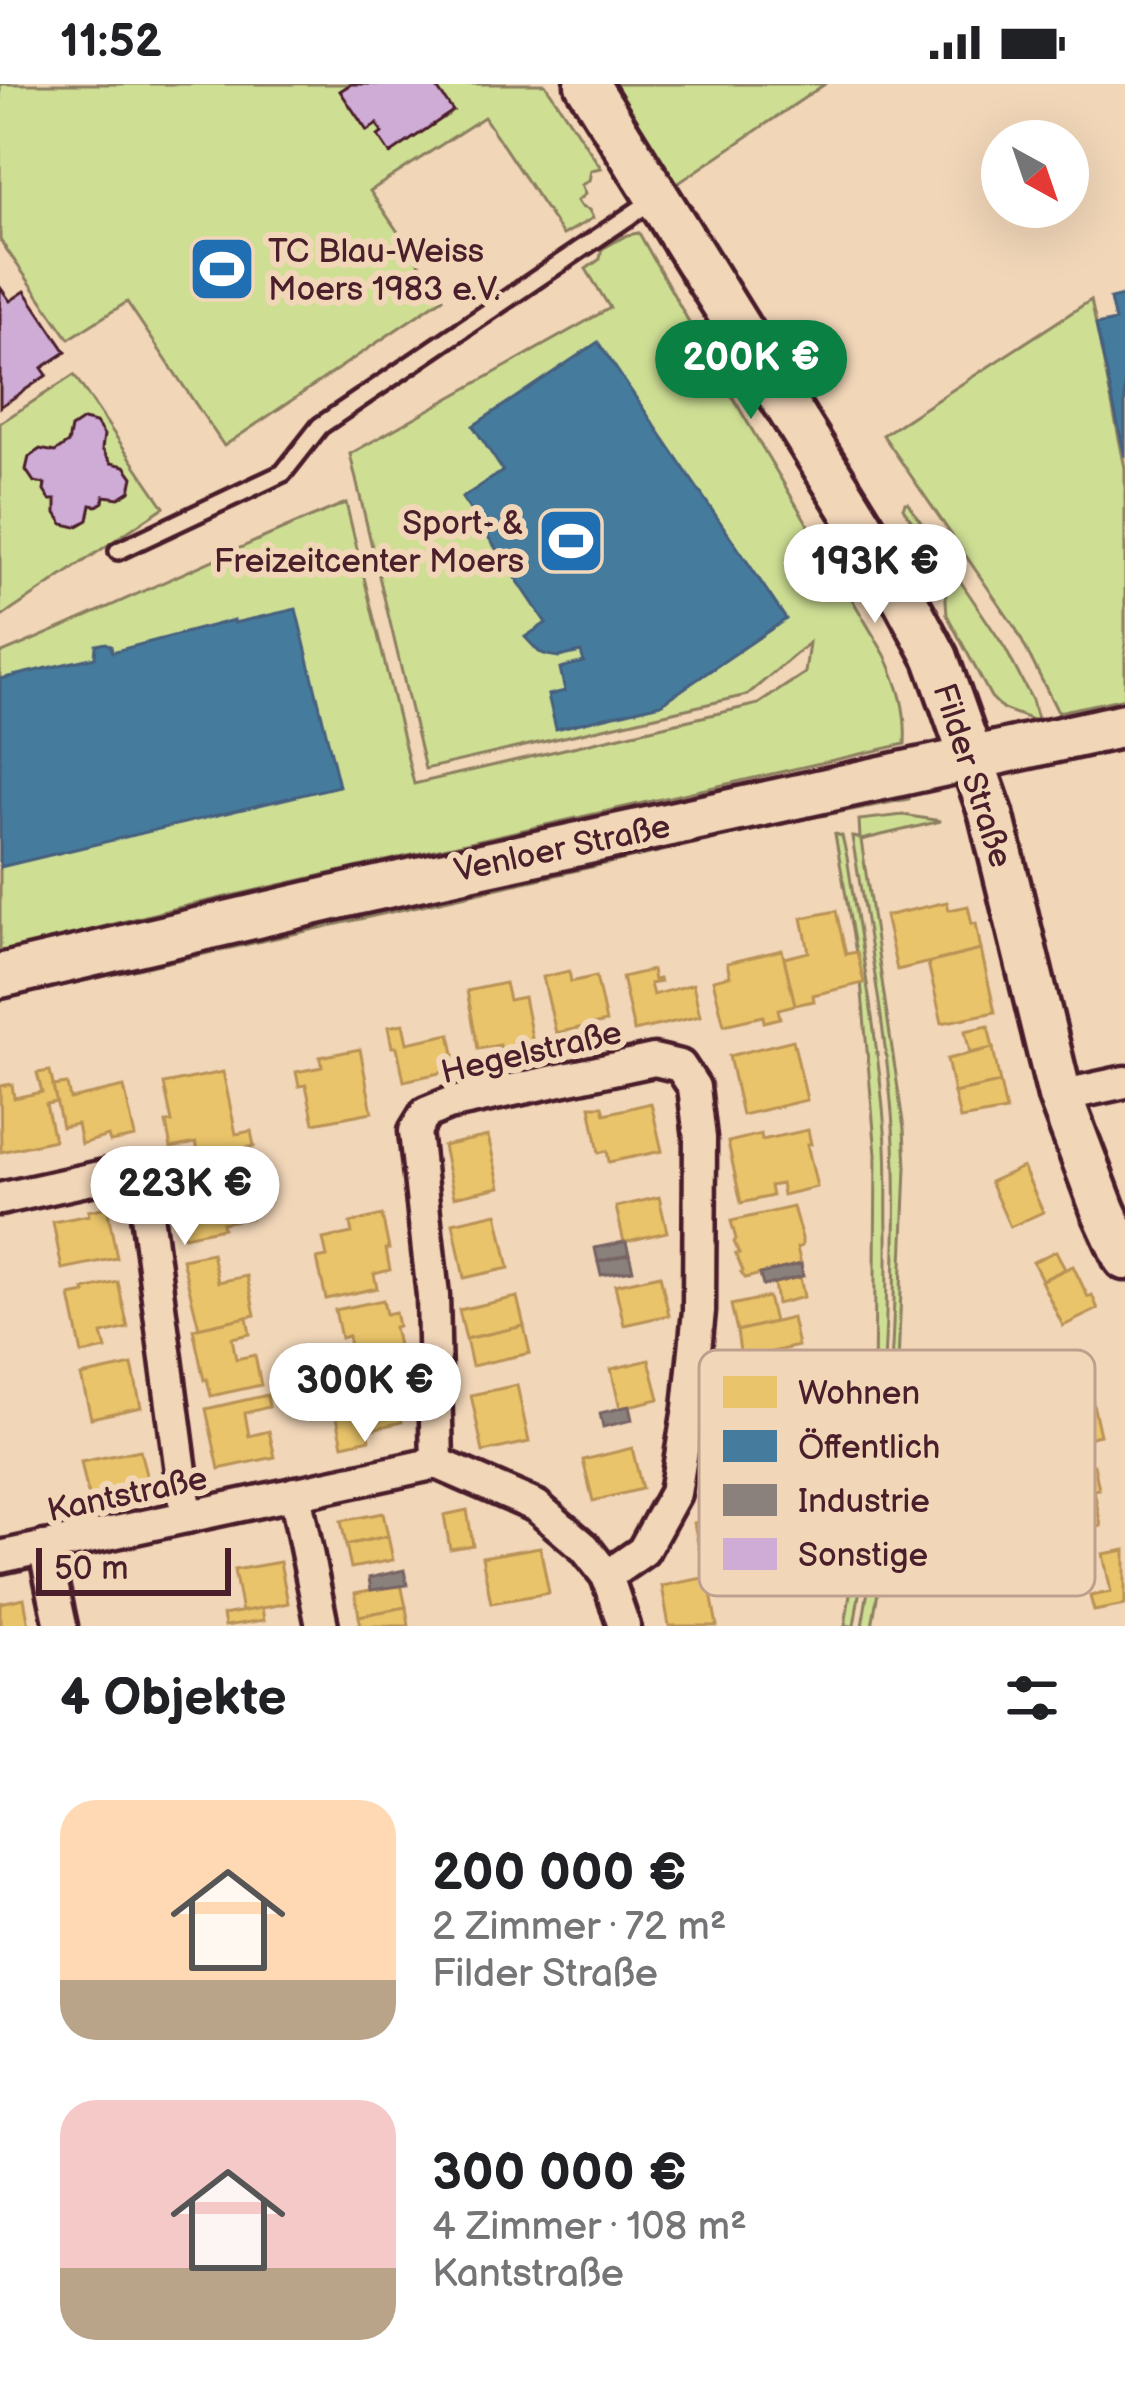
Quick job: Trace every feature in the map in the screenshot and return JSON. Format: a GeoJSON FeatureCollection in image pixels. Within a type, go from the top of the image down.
{"type":"FeatureCollection","features":[{"type":"Feature","properties":{"kind":"street","name":"Filder Straße"},"geometry":{"type":"LineString","coordinates":[[587,84],[889,570],[936,658],[991,814],[1060,1096],[1125,1258]]}},
{"type":"Feature","properties":{"kind":"street","name":"Venloer Straße"},"geometry":{"type":"LineString","coordinates":[[0,976],[359,892],[1125,725]]}},
{"type":"Feature","properties":{"kind":"street","name":"Hegelstraße"},"geometry":{"type":"LineString","coordinates":[[437,1463],[433,1296],[415,1131],[426,1113],[448,1104],[653,1060],[680,1066],[694,1087],[700,1138],[699,1310],[689,1408],[675,1493],[643,1551],[608,1576]]}},
{"type":"Feature","properties":{"kind":"street"},"geometry":{"type":"LineString","coordinates":[[1060,1096],[1125,1082]]}},
{"type":"Feature","properties":{"kind":"street"},"geometry":{"type":"LineString","coordinates":[[0,1199],[109,1175],[132,1178],[146,1207],[188,1516]]}},
{"type":"Feature","properties":{"kind":"street"},"geometry":{"type":"LineString","coordinates":[[437,1463],[536,1506],[585,1548],[608,1576],[624,1626]]}},
{"type":"Feature","properties":{"kind":"street","name":"Kantstraße"},"geometry":{"type":"LineString","coordinates":[[0,1557],[437,1463]]}},
{"type":"Feature","properties":{"kind":"street"},"geometry":{"type":"LineString","coordinates":[[295,1493],[322,1626]]}},
{"type":"Feature","properties":{"kind":"street"},"geometry":{"type":"LineString","coordinates":[[44,1547],[61,1626]]}},
{"type":"Feature","properties":{"kind":"lane"},"geometry":{"type":"LineString","coordinates":[[118,551],[284,473],[320,426],[658,197]]}},
{"type":"Feature","properties":{"kind":"green space","name":"TC Blau-Weiss Moers 1983 e.V."},"geometry":{"type":"Polygon","coordinates":[[[0,84],[545,84],[601,168],[591,170],[589,181],[581,185],[585,194],[577,201],[593,218],[563,235],[484,117],[370,191],[443,298],[224,446],[127,302],[69,339],[0,240],[0,84]]]}},
{"type":"Feature","properties":{"kind":"green space"},"geometry":{"type":"Polygon","coordinates":[[[587,84],[825,84],[658,197],[587,84]]]}},
{"type":"Feature","properties":{"kind":"green space"},"geometry":{"type":"Polygon","coordinates":[[[639,233],[885,655],[901,698],[905,744],[177,908],[0,953],[0,654],[346,503],[414,784],[758,704],[805,673],[809,643],[747,695],[425,769],[350,454],[610,308],[586,269],[600,259],[602,249],[639,233]]]}},
{"type":"Feature","properties":{"kind":"green space"},"geometry":{"type":"Polygon","coordinates":[[[1091,300],[1125,468],[1125,698],[1058,712],[1016,629],[883,435],[1091,300]]]}},
{"type":"Feature","properties":{"kind":"green space"},"geometry":{"type":"Polygon","coordinates":[[[74,375],[164,507],[0,618],[0,423],[74,375]]]}},
{"type":"Feature","properties":{"kind":"green space"},"geometry":{"type":"Polygon","coordinates":[[[905,503],[1005,648],[1038,722],[1003,709],[991,697],[947,615],[944,570],[903,508],[905,503]]]}},
{"type":"Feature","properties":{"kind":"green space"},"geometry":{"type":"Polygon","coordinates":[[[912,793],[909,799],[0,1000],[0,992],[912,793]]]}},
{"type":"Feature","properties":{"kind":"green space"},"geometry":{"type":"Polygon","coordinates":[[[903,815],[941,821],[861,840],[904,1129],[899,1350],[891,1350],[893,1126],[852,837],[860,838],[859,820],[903,815]]]}},
{"type":"Feature","properties":{"kind":"green space"},"geometry":{"type":"Polygon","coordinates":[[[835,834],[842,836],[847,857],[882,1097],[884,1350],[874,1350],[876,1154],[861,981],[835,834]]]}},
{"type":"Feature","properties":{"kind":"green space"},"geometry":{"type":"Polygon","coordinates":[[[850,1596],[859,1596],[854,1626],[845,1626],[850,1596]]]}},
{"type":"Feature","properties":{"kind":"green space"},"geometry":{"type":"Polygon","coordinates":[[[867,1596],[877,1596],[872,1626],[862,1626],[867,1596]]]}},
{"type":"Feature","properties":{"kind":"building: Wohnen"},"geometry":{"type":"Polygon","coordinates":[[[947,902],[949,910],[968,906],[981,950],[897,970],[885,916],[947,902]]]}},
{"type":"Feature","properties":{"kind":"building: Wohnen"},"geometry":{"type":"Polygon","coordinates":[[[836,911],[846,954],[857,952],[864,983],[813,995],[814,1001],[795,1005],[784,958],[809,952],[802,918],[836,911]]]}},
{"type":"Feature","properties":{"kind":"building: Wohnen"},"geometry":{"type":"Polygon","coordinates":[[[782,950],[795,1005],[778,1009],[780,1018],[764,1022],[763,1016],[724,1025],[713,980],[730,976],[727,963],[782,950]]]}},
{"type":"Feature","properties":{"kind":"building: Wohnen"},"geometry":{"type":"Polygon","coordinates":[[[981,950],[995,1012],[942,1023],[928,963],[981,950]]]}},
{"type":"Feature","properties":{"kind":"building: Wohnen"},"geometry":{"type":"Polygon","coordinates":[[[652,970],[654,980],[660,982],[650,984],[653,995],[693,984],[700,1016],[634,1031],[622,977],[652,970]]]}},
{"type":"Feature","properties":{"kind":"building: Wohnen"},"geometry":{"type":"Polygon","coordinates":[[[569,971],[571,982],[596,976],[606,1022],[556,1033],[543,977],[569,971]]]}},
{"type":"Feature","properties":{"kind":"building: Wohnen"},"geometry":{"type":"Polygon","coordinates":[[[505,983],[509,1000],[524,997],[533,1043],[478,1049],[467,991],[505,983]]]}},
{"type":"Feature","properties":{"kind":"building: Wohnen"},"geometry":{"type":"Polygon","coordinates":[[[403,1024],[407,1043],[450,1034],[457,1069],[404,1081],[388,1027],[403,1024]]]}},
{"type":"Feature","properties":{"kind":"building: Wohnen"},"geometry":{"type":"Polygon","coordinates":[[[988,1026],[993,1048],[970,1053],[965,1031],[988,1026]]]}},
{"type":"Feature","properties":{"kind":"building: Wohnen"},"geometry":{"type":"Polygon","coordinates":[[[793,1040],[807,1100],[742,1115],[729,1056],[793,1040]]]}},
{"type":"Feature","properties":{"kind":"building: Wohnen"},"geometry":{"type":"Polygon","coordinates":[[[993,1048],[1000,1083],[954,1093],[947,1059],[993,1048]]]}},
{"type":"Feature","properties":{"kind":"building: Wohnen"},"geometry":{"type":"Polygon","coordinates":[[[360,1049],[372,1112],[314,1123],[306,1085],[299,1086],[296,1072],[322,1067],[320,1057],[360,1049]]]}},
{"type":"Feature","properties":{"kind":"building: Wohnen"},"geometry":{"type":"Polygon","coordinates":[[[50,1071],[57,1102],[46,1104],[54,1140],[1,1152],[0,1086],[12,1084],[14,1098],[42,1092],[37,1073],[50,1071]]]}},
{"type":"Feature","properties":{"kind":"building: Wohnen"},"geometry":{"type":"Polygon","coordinates":[[[223,1072],[236,1134],[251,1131],[254,1146],[200,1158],[196,1143],[171,1148],[166,1123],[172,1122],[164,1084],[223,1072]]]}},
{"type":"Feature","properties":{"kind":"building: Wohnen"},"geometry":{"type":"Polygon","coordinates":[[[1000,1083],[1006,1111],[960,1119],[954,1093],[1000,1083]]]}},
{"type":"Feature","properties":{"kind":"building: Wohnen"},"geometry":{"type":"Polygon","coordinates":[[[67,1084],[70,1099],[124,1087],[135,1137],[110,1142],[108,1136],[81,1144],[77,1124],[62,1127],[53,1086],[67,1084]]]}},
{"type":"Feature","properties":{"kind":"building: Wohnen"},"geometry":{"type":"Polygon","coordinates":[[[651,1103],[662,1151],[609,1162],[607,1151],[599,1153],[590,1106],[603,1106],[605,1114],[651,1103]]]}},
{"type":"Feature","properties":{"kind":"building: Wohnen"},"geometry":{"type":"Polygon","coordinates":[[[808,1130],[817,1187],[783,1195],[781,1184],[770,1186],[772,1196],[741,1203],[728,1142],[808,1130]]]}},
{"type":"Feature","properties":{"kind":"building: Wohnen"},"geometry":{"type":"Polygon","coordinates":[[[488,1136],[500,1187],[454,1197],[443,1146],[488,1136]]]}},
{"type":"Feature","properties":{"kind":"building: Wohnen"},"geometry":{"type":"Polygon","coordinates":[[[210,1166],[216,1195],[244,1189],[250,1218],[184,1236],[167,1175],[210,1166]]]}},
{"type":"Feature","properties":{"kind":"building: Wohnen"},"geometry":{"type":"Polygon","coordinates":[[[1023,1167],[1043,1212],[1010,1227],[990,1182],[1023,1167]]]}},
{"type":"Feature","properties":{"kind":"building: Wohnen"},"geometry":{"type":"Polygon","coordinates":[[[659,1197],[667,1232],[624,1242],[616,1207],[659,1197]]]}},
{"type":"Feature","properties":{"kind":"building: Wohnen"},"geometry":{"type":"Polygon","coordinates":[[[107,1207],[117,1258],[62,1269],[53,1222],[107,1207]]]}},
{"type":"Feature","properties":{"kind":"building: Wohnen"},"geometry":{"type":"Polygon","coordinates":[[[793,1207],[802,1238],[797,1248],[801,1264],[745,1278],[731,1221],[793,1207]]]}},
{"type":"Feature","properties":{"kind":"building: Wohnen"},"geometry":{"type":"Polygon","coordinates":[[[497,1213],[509,1268],[464,1278],[453,1223],[497,1213]]]}},
{"type":"Feature","properties":{"kind":"building: Wohnen"},"geometry":{"type":"Polygon","coordinates":[[[382,1215],[390,1270],[374,1274],[377,1288],[326,1299],[317,1259],[327,1257],[323,1239],[352,1233],[350,1223],[382,1215]]]}},
{"type":"Feature","properties":{"kind":"building: Wohnen"},"geometry":{"type":"Polygon","coordinates":[[[1056,1251],[1065,1269],[1042,1280],[1033,1262],[1056,1251]]]}},
{"type":"Feature","properties":{"kind":"building: Wohnen"},"geometry":{"type":"Polygon","coordinates":[[[212,1253],[218,1282],[247,1276],[255,1315],[199,1328],[182,1259],[212,1253]]]}},
{"type":"Feature","properties":{"kind":"building: Wohnen"},"geometry":{"type":"Polygon","coordinates":[[[1073,1266],[1098,1309],[1063,1326],[1041,1281],[1073,1266]]]}},
{"type":"Feature","properties":{"kind":"building: Wohnen"},"geometry":{"type":"Polygon","coordinates":[[[660,1275],[669,1315],[624,1325],[615,1285],[660,1275]]]}},
{"type":"Feature","properties":{"kind":"building: Wohnen"},"geometry":{"type":"Polygon","coordinates":[[[800,1277],[804,1297],[777,1304],[774,1283],[800,1277]]]}},
{"type":"Feature","properties":{"kind":"building: Wohnen"},"geometry":{"type":"Polygon","coordinates":[[[118,1282],[128,1328],[102,1334],[106,1349],[82,1354],[70,1296],[118,1282]]]}},
{"type":"Feature","properties":{"kind":"building: Wohnen"},"geometry":{"type":"Polygon","coordinates":[[[517,1297],[524,1326],[466,1339],[459,1310],[517,1297]]]}},
{"type":"Feature","properties":{"kind":"building: Wohnen"},"geometry":{"type":"Polygon","coordinates":[[[768,1297],[774,1322],[737,1331],[731,1305],[768,1297]]]}},
{"type":"Feature","properties":{"kind":"building: Wohnen"},"geometry":{"type":"Polygon","coordinates":[[[383,1300],[386,1314],[395,1312],[400,1355],[354,1366],[348,1336],[341,1338],[335,1310],[383,1300]]]}},
{"type":"Feature","properties":{"kind":"building: Wohnen"},"geometry":{"type":"Polygon","coordinates":[[[247,1317],[250,1334],[232,1338],[236,1359],[255,1355],[261,1385],[211,1396],[193,1329],[247,1317]]]}},
{"type":"Feature","properties":{"kind":"building: Wohnen"},"geometry":{"type":"Polygon","coordinates":[[[792,1318],[798,1346],[740,1350],[737,1331],[792,1318]]]}},
{"type":"Feature","properties":{"kind":"building: Wohnen"},"geometry":{"type":"Polygon","coordinates":[[[524,1326],[530,1353],[472,1366],[466,1339],[524,1326]]]}},
{"type":"Feature","properties":{"kind":"building: Wohnen"},"geometry":{"type":"Polygon","coordinates":[[[649,1360],[659,1399],[620,1408],[611,1369],[649,1360]]]}},
{"type":"Feature","properties":{"kind":"building: Wohnen"},"geometry":{"type":"Polygon","coordinates":[[[132,1365],[141,1407],[91,1418],[81,1376],[132,1365]]]}},
{"type":"Feature","properties":{"kind":"building: Wohnen"},"geometry":{"type":"Polygon","coordinates":[[[393,1380],[402,1422],[368,1430],[370,1439],[343,1445],[335,1408],[359,1403],[356,1388],[393,1380]]]}},
{"type":"Feature","properties":{"kind":"building: Wohnen"},"geometry":{"type":"Polygon","coordinates":[[[517,1385],[529,1442],[483,1452],[471,1395],[517,1385]]]}},
{"type":"Feature","properties":{"kind":"building: Wohnen"},"geometry":{"type":"Polygon","coordinates":[[[267,1395],[269,1407],[245,1413],[249,1436],[269,1431],[275,1457],[219,1469],[206,1409],[267,1395]]]}},
{"type":"Feature","properties":{"kind":"building: Wohnen"},"geometry":{"type":"Polygon","coordinates":[[[632,1448],[642,1489],[593,1501],[583,1460],[632,1448]]]}},
{"type":"Feature","properties":{"kind":"building: Wohnen"},"geometry":{"type":"Polygon","coordinates":[[[140,1450],[150,1491],[90,1504],[81,1462],[140,1450]]]}},
{"type":"Feature","properties":{"kind":"building: Wohnen"},"geometry":{"type":"Polygon","coordinates":[[[1095,1495],[1101,1526],[1095,1527],[1095,1495]]]}},
{"type":"Feature","properties":{"kind":"building: Wohnen"},"geometry":{"type":"Polygon","coordinates":[[[467,1510],[473,1545],[450,1549],[444,1515],[467,1510]]]}},
{"type":"Feature","properties":{"kind":"building: Wohnen"},"geometry":{"type":"Polygon","coordinates":[[[383,1513],[388,1536],[346,1545],[341,1521],[383,1513]]]}},
{"type":"Feature","properties":{"kind":"building: Wohnen"},"geometry":{"type":"Polygon","coordinates":[[[388,1536],[393,1560],[351,1568],[346,1545],[388,1536]]]}},
{"type":"Feature","properties":{"kind":"building: Wohnen"},"geometry":{"type":"Polygon","coordinates":[[[540,1547],[549,1593],[491,1603],[482,1557],[540,1547]]]}},
{"type":"Feature","properties":{"kind":"building: Wohnen"},"geometry":{"type":"Polygon","coordinates":[[[1125,1550],[1125,1605],[1094,1611],[1090,1596],[1111,1592],[1103,1554],[1125,1550]]]}},
{"type":"Feature","properties":{"kind":"building: Wohnen"},"geometry":{"type":"Polygon","coordinates":[[[280,1562],[288,1603],[242,1612],[234,1570],[280,1562]]]}},
{"type":"Feature","properties":{"kind":"building: Wohnen"},"geometry":{"type":"Polygon","coordinates":[[[699,1579],[699,1596],[711,1596],[717,1626],[669,1626],[662,1586],[699,1579]]]}},
{"type":"Feature","properties":{"kind":"building: Wohnen"},"geometry":{"type":"Polygon","coordinates":[[[401,1584],[406,1607],[359,1616],[355,1593],[401,1584]]]}},
{"type":"Feature","properties":{"kind":"building: Wohnen"},"geometry":{"type":"Polygon","coordinates":[[[24,1598],[29,1626],[0,1626],[0,1603],[24,1598]]]}},
{"type":"Feature","properties":{"kind":"building: Wohnen"},"geometry":{"type":"Polygon","coordinates":[[[406,1607],[409,1626],[361,1626],[359,1616],[406,1607]]]}},
{"type":"Feature","properties":{"kind":"building: Wohnen"},"geometry":{"type":"Polygon","coordinates":[[[262,1608],[264,1620],[225,1626],[223,1615],[262,1608]]]}},
{"type":"Feature","properties":{"kind":"building: Öffentlich"},"geometry":{"type":"Polygon","coordinates":[[[1122,296],[1125,457],[1096,325],[1115,321],[1110,299],[1122,296]]]}},
{"type":"Feature","properties":{"kind":"building: Öffentlich"},"geometry":{"type":"Polygon","coordinates":[[[598,342],[786,619],[661,704],[556,729],[548,695],[565,691],[560,668],[584,662],[581,652],[547,655],[525,637],[546,623],[462,498],[503,471],[473,426],[598,342]]]}},
{"type":"Feature","properties":{"kind":"building: Öffentlich"},"geometry":{"type":"Polygon","coordinates":[[[296,609],[339,786],[0,867],[0,679],[95,657],[96,645],[106,643],[112,652],[296,609]]]}},
{"type":"Feature","properties":{"kind":"building: Industrie"},"geometry":{"type":"Polygon","coordinates":[[[626,1242],[629,1254],[598,1262],[595,1248],[626,1242]]]}},
{"type":"Feature","properties":{"kind":"building: Industrie"},"geometry":{"type":"Polygon","coordinates":[[[629,1254],[633,1270],[601,1275],[598,1262],[629,1254]]]}},
{"type":"Feature","properties":{"kind":"building: Industrie"},"geometry":{"type":"Polygon","coordinates":[[[801,1264],[803,1276],[763,1286],[760,1274],[801,1264]]]}},
{"type":"Feature","properties":{"kind":"building: Industrie"},"geometry":{"type":"Polygon","coordinates":[[[629,1406],[632,1420],[603,1427],[600,1413],[629,1406]]]}},
{"type":"Feature","properties":{"kind":"building: Industrie"},"geometry":{"type":"Polygon","coordinates":[[[404,1570],[407,1585],[371,1590],[369,1578],[404,1570]]]}},
{"type":"Feature","properties":{"kind":"building: Sonstige"},"geometry":{"type":"Polygon","coordinates":[[[351,84],[434,84],[453,111],[390,154],[378,136],[382,133],[377,124],[367,131],[340,91],[351,84]]]}},
{"type":"Feature","properties":{"kind":"building: Sonstige"},"geometry":{"type":"Polygon","coordinates":[[[0,287],[10,301],[25,291],[66,352],[42,368],[47,375],[0,407],[0,287]]]}},
{"type":"Feature","properties":{"kind":"building: Sonstige"},"geometry":{"type":"Polygon","coordinates":[[[83,420],[96,423],[111,463],[125,466],[133,477],[130,491],[119,498],[104,496],[103,502],[91,505],[88,520],[76,527],[63,524],[56,513],[56,500],[50,500],[45,484],[34,482],[26,470],[29,457],[40,449],[55,452],[68,443],[71,428],[83,420]]]}},
{"type":"Feature","properties":{"kind":"place","name":"TC Blau-Weiss Moers 1983 e.V."},"geometry":{"type":"Point","coordinates":[222,269]}},
{"type":"Feature","properties":{"kind":"place","name":"Sport- & Freizeitcenter Moers"},"geometry":{"type":"Point","coordinates":[571,541]}}]}
